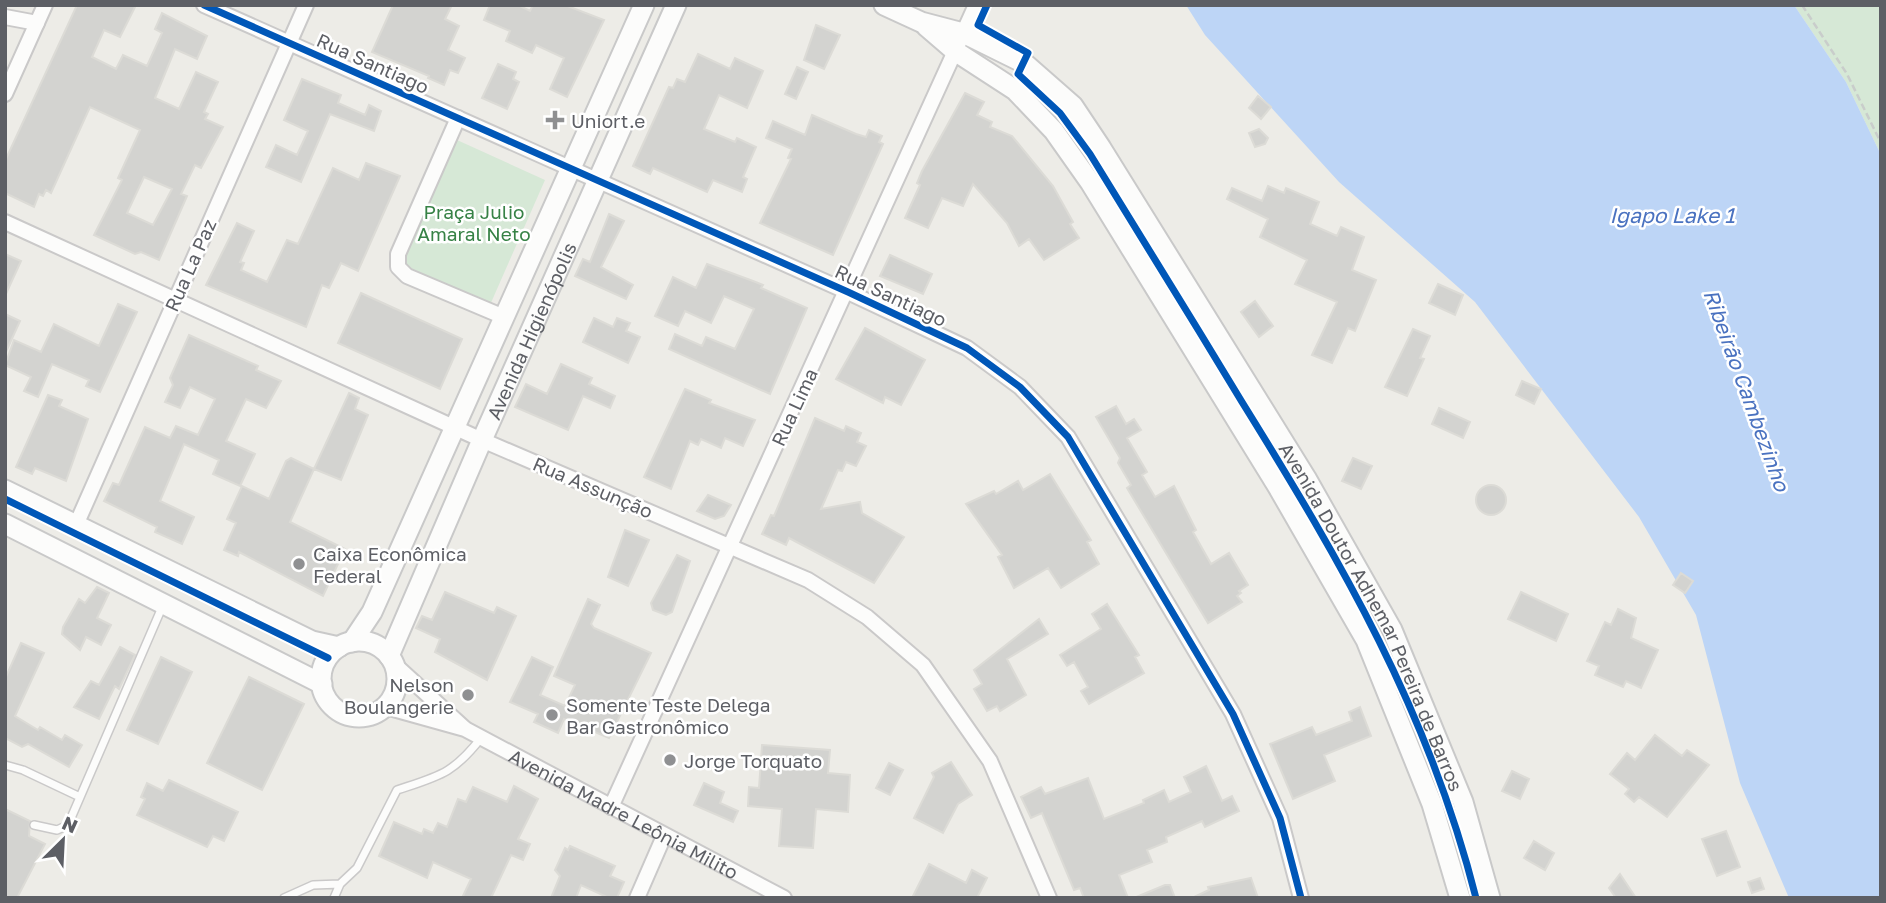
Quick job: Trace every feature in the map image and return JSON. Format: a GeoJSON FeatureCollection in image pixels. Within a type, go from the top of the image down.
{"type":"FeatureCollection","features":[{"type":"Feature","properties":{"kind":"main road","name":"Avenida Higienópolis"},"geometry":{"type":"LineString","coordinates":[[346,645],[372,612],[645,5]]}},
{"type":"Feature","properties":{"kind":"main road","name":"Avenida Higienópolis"},"geometry":{"type":"LineString","coordinates":[[392,661],[482,440],[676,5]]}},
{"type":"Feature","properties":{"kind":"main road"},"geometry":{"type":"LineString","coordinates":[[884,5],[959,42]]}},
{"type":"Feature","properties":{"kind":"main road","name":"Avenida Doutor Adhemar Pereira de Barros"},"geometry":{"type":"LineString","coordinates":[[959,42],[1030,67],[1073,106],[1101,148],[1357,564],[1392,630],[1438,737],[1462,802],[1490,898]]}},
{"type":"Feature","properties":{"kind":"main road","name":"Avenida Doutor Adhemar Pereira de Barros"},"geometry":{"type":"LineString","coordinates":[[959,42],[1015,90],[1054,131],[1090,182],[1367,640],[1432,804],[1460,898]]}},
{"type":"Feature","properties":{"kind":"main road"},"geometry":{"type":"LineString","coordinates":[[1015,90],[1018,74],[1030,67]]}},
{"type":"Feature","properties":{"kind":"main road"},"geometry":{"type":"LineString","coordinates":[[1220,394],[1244,380]]}},
{"type":"Feature","properties":{"kind":"main road"},"geometry":{"type":"LineString","coordinates":[[5,490],[312,641],[346,645],[373,644],[392,661],[397,687],[386,707],[364,717],[341,713],[332,705],[322,684],[325,663],[346,645]]}},
{"type":"Feature","properties":{"kind":"main road"},"geometry":{"type":"LineString","coordinates":[[5,524],[322,684]]}},
{"type":"Feature","properties":{"kind":"main road"},"geometry":{"type":"LineString","coordinates":[[1409,746],[1438,737]]}},
{"type":"Feature","properties":{"kind":"street"},"geometry":{"type":"LineString","coordinates":[[5,94],[45,5]]}},
{"type":"Feature","properties":{"kind":"street","name":"Rua Santiago"},"geometry":{"type":"LineString","coordinates":[[204,5],[848,292],[967,348],[1020,387],[1068,437],[1233,714],[1280,818],[1301,898]]}},
{"type":"Feature","properties":{"kind":"street","name":"Rua La Paz"},"geometry":{"type":"LineString","coordinates":[[76,525],[306,5]]}},
{"type":"Feature","properties":{"kind":"street","name":"Rua Lima"},"geometry":{"type":"LineString","coordinates":[[611,807],[848,292],[976,5]]}},
{"type":"Feature","properties":{"kind":"street"},"geometry":{"type":"LineString","coordinates":[[5,17],[37,23]]}},
{"type":"Feature","properties":{"kind":"street"},"geometry":{"type":"LineString","coordinates":[[458,118],[398,254],[398,267],[407,276],[504,317]]}},
{"type":"Feature","properties":{"kind":"street","name":"Rua Assunção"},"geometry":{"type":"LineString","coordinates":[[5,222],[482,440],[808,580],[867,617],[923,665],[990,761],[1049,898]]}},
{"type":"Feature","properties":{"kind":"street","name":"Avenida Madre Leônia Milito"},"geometry":{"type":"LineString","coordinates":[[392,661],[465,729],[784,898]]}},
{"type":"Feature","properties":{"kind":"street","name":"Avenida Madre Leônia Milito"},"geometry":{"type":"LineString","coordinates":[[386,707],[465,729]]}},
{"type":"Feature","properties":{"kind":"street"},"geometry":{"type":"LineString","coordinates":[[637,898],[664,836]]}},
{"type":"Feature","properties":{"kind":"lane"},"geometry":{"type":"LineString","coordinates":[[34,825],[57,830],[68,825],[163,604]]}},
{"type":"Feature","properties":{"kind":"lane"},"geometry":{"type":"LineString","coordinates":[[334,898],[340,884],[357,868],[397,790],[442,775],[462,763],[481,738]]}},
{"type":"Feature","properties":{"kind":"lane"},"geometry":{"type":"LineString","coordinates":[[5,765],[23,770],[80,797]]}},
{"type":"Feature","properties":{"kind":"lane"},"geometry":{"type":"LineString","coordinates":[[284,898],[313,885],[340,884]]}},
{"type":"Feature","properties":{"kind":"path"},"geometry":{"type":"LineString","coordinates":[[1802,5],[1847,74],[1881,143]]}},
{"type":"Feature","properties":{"kind":"green space"},"geometry":{"type":"Polygon","coordinates":[[[1794,5],[1881,5],[1881,155],[1846,82],[1794,5]]]}},
{"type":"Feature","properties":{"kind":"green space","name":"Praça Julio Amaral Neto"},"geometry":{"type":"Polygon","coordinates":[[[457,140],[545,180],[490,305],[402,265],[457,140]]]}},
{"type":"Feature","properties":{"kind":"water","name":"Igapo Lake 1"},"geometry":{"type":"Polygon","coordinates":[[[1186,5],[1794,5],[1846,82],[1881,155],[1881,898],[1789,898],[1740,783],[1696,615],[1639,517],[1475,302],[1339,182],[1205,35],[1186,5]]]}},
{"type":"Feature","properties":{"kind":"building"},"geometry":{"type":"Polygon","coordinates":[[[77,5],[136,5],[120,37],[104,30],[92,57],[116,69],[123,55],[147,66],[162,33],[155,29],[162,13],[207,36],[197,59],[175,49],[155,98],[179,109],[196,72],[218,82],[204,112],[208,114],[205,119],[223,127],[201,168],[195,165],[181,194],[187,196],[159,260],[141,252],[135,254],[94,235],[122,180],[118,178],[140,130],[90,107],[51,193],[46,190],[43,196],[39,194],[34,207],[5,193],[5,161],[77,5]],[[144,177],[127,213],[153,225],[172,189],[144,177]]]}},
{"type":"Feature","properties":{"kind":"building"},"geometry":{"type":"Polygon","coordinates":[[[393,5],[452,5],[445,19],[459,26],[448,50],[465,58],[458,73],[450,70],[444,85],[372,52],[393,5]]]}},
{"type":"Feature","properties":{"kind":"building"},"geometry":{"type":"Polygon","coordinates":[[[490,5],[518,5],[530,11],[533,5],[565,5],[604,20],[567,97],[550,89],[564,58],[536,45],[532,53],[506,41],[510,31],[484,20],[490,5]]]}},
{"type":"Feature","properties":{"kind":"building"},"geometry":{"type":"Polygon","coordinates":[[[816,25],[840,35],[824,69],[804,60],[816,25]]]}},
{"type":"Feature","properties":{"kind":"building"},"geometry":{"type":"Polygon","coordinates":[[[698,54],[730,69],[735,58],[763,71],[747,108],[719,95],[704,129],[735,142],[737,138],[756,147],[743,177],[747,179],[742,192],[713,180],[707,192],[653,168],[650,174],[633,166],[669,87],[673,88],[677,79],[685,82],[698,54]]]}},
{"type":"Feature","properties":{"kind":"building"},"geometry":{"type":"Polygon","coordinates":[[[498,64],[516,72],[513,79],[519,82],[507,109],[482,98],[498,64]]]}},
{"type":"Feature","properties":{"kind":"building"},"geometry":{"type":"Polygon","coordinates":[[[797,67],[808,72],[796,99],[785,94],[797,67]]]}},
{"type":"Feature","properties":{"kind":"building"},"geometry":{"type":"Polygon","coordinates":[[[302,79],[341,95],[338,103],[365,115],[369,105],[381,111],[374,131],[330,114],[301,182],[266,167],[276,145],[297,155],[308,131],[284,120],[302,79]]]}},
{"type":"Feature","properties":{"kind":"building"},"geometry":{"type":"Polygon","coordinates":[[[965,93],[984,102],[977,115],[992,122],[990,127],[1012,136],[1053,186],[1073,222],[1070,224],[1079,238],[1044,260],[1029,239],[1019,246],[1007,223],[973,184],[963,206],[942,198],[928,228],[905,218],[920,185],[917,183],[922,171],[965,93]]]}},
{"type":"Feature","properties":{"kind":"building"},"geometry":{"type":"Polygon","coordinates":[[[1258,96],[1271,107],[1261,119],[1249,108],[1258,96]]]}},
{"type":"Feature","properties":{"kind":"building"},"geometry":{"type":"Polygon","coordinates":[[[812,115],[866,137],[869,130],[882,136],[879,142],[883,144],[833,255],[760,223],[791,159],[788,158],[792,149],[766,138],[773,121],[805,135],[812,115]]]}},
{"type":"Feature","properties":{"kind":"building"},"geometry":{"type":"Polygon","coordinates":[[[1259,129],[1268,138],[1265,144],[1255,147],[1249,133],[1259,129]]]}},
{"type":"Feature","properties":{"kind":"building"},"geometry":{"type":"Polygon","coordinates":[[[366,163],[400,176],[358,271],[341,263],[329,288],[322,285],[306,327],[206,285],[237,223],[254,231],[240,262],[244,263],[241,270],[267,282],[287,240],[298,244],[333,168],[359,180],[366,163]]]}},
{"type":"Feature","properties":{"kind":"building"},"geometry":{"type":"Polygon","coordinates":[[[1268,186],[1284,193],[1286,188],[1319,202],[1310,224],[1337,236],[1341,227],[1364,237],[1352,270],[1376,280],[1355,331],[1348,328],[1332,363],[1312,355],[1337,302],[1295,284],[1307,260],[1260,237],[1268,219],[1227,199],[1232,188],[1262,201],[1268,186]]]}},
{"type":"Feature","properties":{"kind":"building"},"geometry":{"type":"Polygon","coordinates":[[[609,214],[624,221],[601,267],[633,285],[626,299],[575,276],[583,259],[590,262],[609,214]]]}},
{"type":"Feature","properties":{"kind":"building"},"geometry":{"type":"Polygon","coordinates":[[[5,254],[21,261],[5,296],[5,254]]]}},
{"type":"Feature","properties":{"kind":"building"},"geometry":{"type":"Polygon","coordinates":[[[890,255],[932,274],[923,294],[880,276],[890,255]]]}},
{"type":"Feature","properties":{"kind":"building"},"geometry":{"type":"Polygon","coordinates":[[[707,264],[763,285],[761,288],[807,308],[770,394],[669,349],[675,334],[702,346],[706,337],[735,349],[754,309],[724,296],[711,323],[685,311],[678,326],[655,316],[673,277],[696,288],[707,264]]]}},
{"type":"Feature","properties":{"kind":"building"},"geometry":{"type":"Polygon","coordinates":[[[1438,284],[1463,295],[1455,315],[1429,303],[1438,284]]]}},
{"type":"Feature","properties":{"kind":"building"},"geometry":{"type":"Polygon","coordinates":[[[361,293],[462,339],[440,389],[338,343],[361,293]]]}},
{"type":"Feature","properties":{"kind":"building"},"geometry":{"type":"Polygon","coordinates":[[[1255,301],[1273,326],[1259,337],[1241,312],[1255,301]]]}},
{"type":"Feature","properties":{"kind":"building"},"geometry":{"type":"Polygon","coordinates":[[[118,304],[137,312],[100,392],[86,386],[89,380],[52,364],[38,397],[24,391],[31,377],[5,365],[14,340],[41,352],[54,324],[99,346],[118,304]]]}},
{"type":"Feature","properties":{"kind":"building"},"geometry":{"type":"Polygon","coordinates":[[[5,314],[20,321],[5,354],[5,314]]]}},
{"type":"Feature","properties":{"kind":"building"},"geometry":{"type":"Polygon","coordinates":[[[594,318],[613,327],[617,318],[630,323],[626,331],[640,337],[628,363],[583,342],[594,318]]]}},
{"type":"Feature","properties":{"kind":"building"},"geometry":{"type":"Polygon","coordinates":[[[865,328],[925,360],[901,405],[885,397],[883,403],[836,379],[865,328]]]}},
{"type":"Feature","properties":{"kind":"building"},"geometry":{"type":"Polygon","coordinates":[[[1413,329],[1430,336],[1420,358],[1424,359],[1407,396],[1385,387],[1413,329]]]}},
{"type":"Feature","properties":{"kind":"building"},"geometry":{"type":"Polygon","coordinates":[[[189,335],[258,366],[256,370],[281,381],[266,408],[246,399],[226,441],[255,454],[240,486],[213,474],[219,460],[184,444],[160,501],[194,517],[182,544],[155,532],[157,527],[104,501],[113,483],[119,485],[145,427],[170,438],[176,426],[198,435],[215,399],[190,387],[180,408],[165,402],[173,385],[170,378],[189,335]]]}},
{"type":"Feature","properties":{"kind":"building"},"geometry":{"type":"Polygon","coordinates":[[[561,364],[592,378],[589,384],[615,396],[610,408],[583,396],[568,430],[515,407],[526,384],[547,394],[561,364]]]}},
{"type":"Feature","properties":{"kind":"building"},"geometry":{"type":"Polygon","coordinates":[[[1522,381],[1541,389],[1534,404],[1516,395],[1522,381]]]}},
{"type":"Feature","properties":{"kind":"building"},"geometry":{"type":"Polygon","coordinates":[[[685,389],[711,400],[709,403],[755,420],[743,446],[725,438],[721,448],[701,439],[698,445],[690,441],[671,489],[644,477],[685,389]]]}},
{"type":"Feature","properties":{"kind":"building"},"geometry":{"type":"Polygon","coordinates":[[[349,393],[359,398],[355,409],[368,415],[341,480],[314,469],[349,393]]]}},
{"type":"Feature","properties":{"kind":"building"},"geometry":{"type":"Polygon","coordinates":[[[48,395],[62,400],[59,406],[88,419],[66,481],[35,468],[32,474],[16,467],[48,395]]]}},
{"type":"Feature","properties":{"kind":"building"},"geometry":{"type":"Polygon","coordinates":[[[1116,406],[1126,424],[1134,419],[1141,430],[1127,438],[1147,472],[1142,475],[1155,497],[1174,486],[1196,530],[1193,532],[1211,564],[1229,553],[1248,585],[1239,591],[1241,593],[1237,596],[1242,602],[1208,623],[1127,488],[1131,485],[1118,463],[1120,458],[1096,417],[1116,406]]]}},
{"type":"Feature","properties":{"kind":"building"},"geometry":{"type":"Polygon","coordinates":[[[1439,408],[1470,422],[1463,438],[1432,424],[1439,408]]]}},
{"type":"Feature","properties":{"kind":"building"},"geometry":{"type":"Polygon","coordinates":[[[815,418],[844,431],[846,426],[861,433],[857,442],[866,446],[856,466],[846,462],[842,471],[838,470],[821,509],[860,502],[862,513],[904,537],[874,583],[789,538],[786,545],[762,534],[771,515],[774,516],[815,418]]]}},
{"type":"Feature","properties":{"kind":"building"},"geometry":{"type":"Polygon","coordinates":[[[291,458],[314,469],[290,522],[345,549],[323,596],[239,552],[238,556],[224,550],[236,523],[227,519],[242,486],[269,499],[286,461],[291,458]]]}},
{"type":"Feature","properties":{"kind":"building"},"geometry":{"type":"Polygon","coordinates":[[[1353,458],[1372,466],[1361,489],[1342,481],[1353,458]]]}},
{"type":"Feature","properties":{"kind":"building"},"geometry":{"type":"Polygon","coordinates":[[[1050,474],[1091,540],[1087,542],[1099,564],[1061,588],[1048,568],[1014,588],[998,557],[1002,555],[966,504],[994,491],[996,494],[1018,481],[1023,490],[1050,474]]]}},
{"type":"Feature","properties":{"kind":"building"},"geometry":{"type":"Polygon","coordinates":[[[1491,485],[1502,489],[1506,500],[1502,511],[1491,515],[1480,511],[1476,500],[1480,489],[1491,485]]]}},
{"type":"Feature","properties":{"kind":"building"},"geometry":{"type":"Polygon","coordinates":[[[708,495],[731,505],[724,516],[715,519],[697,511],[708,495]]]}},
{"type":"Feature","properties":{"kind":"building"},"geometry":{"type":"Polygon","coordinates":[[[625,530],[649,540],[628,586],[608,577],[625,530]]]}},
{"type":"Feature","properties":{"kind":"building"},"geometry":{"type":"Polygon","coordinates":[[[677,555],[690,561],[672,612],[666,615],[653,610],[651,603],[677,555]]]}},
{"type":"Feature","properties":{"kind":"building"},"geometry":{"type":"Polygon","coordinates":[[[1681,573],[1693,581],[1685,593],[1673,585],[1681,573]]]}},
{"type":"Feature","properties":{"kind":"building"},"geometry":{"type":"Polygon","coordinates":[[[97,587],[109,593],[97,618],[111,625],[101,645],[86,637],[80,650],[62,634],[63,627],[79,599],[85,603],[97,587]]]}},
{"type":"Feature","properties":{"kind":"building"},"geometry":{"type":"Polygon","coordinates":[[[445,592],[494,613],[497,607],[516,616],[487,680],[435,652],[440,639],[416,628],[422,616],[432,620],[445,592]]]}},
{"type":"Feature","properties":{"kind":"building"},"geometry":{"type":"Polygon","coordinates":[[[1521,592],[1568,614],[1556,641],[1508,619],[1521,592]]]}},
{"type":"Feature","properties":{"kind":"building"},"geometry":{"type":"Polygon","coordinates":[[[588,599],[600,605],[591,624],[594,628],[651,653],[609,738],[564,719],[558,733],[534,722],[538,714],[510,702],[532,657],[553,667],[540,695],[565,706],[575,685],[554,676],[588,599]]]}},
{"type":"Feature","properties":{"kind":"building"},"geometry":{"type":"Polygon","coordinates":[[[1107,604],[1139,655],[1135,657],[1144,673],[1089,704],[1081,691],[1088,687],[1074,662],[1067,666],[1060,655],[1101,629],[1092,614],[1107,604]]]}},
{"type":"Feature","properties":{"kind":"building"},"geometry":{"type":"Polygon","coordinates":[[[1618,609],[1636,618],[1631,638],[1658,650],[1641,688],[1626,681],[1623,687],[1595,675],[1599,666],[1587,661],[1605,622],[1611,625],[1618,609]]]}},
{"type":"Feature","properties":{"kind":"building"},"geometry":{"type":"Polygon","coordinates":[[[1039,619],[1048,634],[1007,659],[1026,695],[1000,711],[997,706],[987,711],[974,689],[982,684],[974,670],[1039,619]]]}},
{"type":"Feature","properties":{"kind":"building"},"geometry":{"type":"Polygon","coordinates":[[[21,643],[44,653],[15,716],[38,730],[40,727],[62,740],[65,735],[82,745],[69,767],[28,744],[22,747],[5,738],[5,679],[21,643]]]}},
{"type":"Feature","properties":{"kind":"building"},"geometry":{"type":"Polygon","coordinates":[[[120,647],[135,655],[119,689],[115,686],[99,719],[74,707],[91,681],[99,685],[120,647]]]}},
{"type":"Feature","properties":{"kind":"building"},"geometry":{"type":"Polygon","coordinates":[[[161,657],[192,672],[158,744],[127,730],[161,657]]]}},
{"type":"Feature","properties":{"kind":"building"},"geometry":{"type":"Polygon","coordinates":[[[249,677],[304,704],[262,790],[207,763],[249,677]]]}},
{"type":"Feature","properties":{"kind":"building"},"geometry":{"type":"Polygon","coordinates":[[[1360,707],[1371,736],[1324,755],[1335,781],[1293,799],[1270,744],[1312,727],[1316,735],[1352,721],[1349,712],[1360,707]]]}},
{"type":"Feature","properties":{"kind":"building"},"geometry":{"type":"Polygon","coordinates":[[[1655,735],[1682,756],[1687,750],[1709,765],[1667,817],[1639,797],[1634,802],[1625,794],[1629,789],[1610,774],[1627,753],[1635,760],[1655,735]]]}},
{"type":"Feature","properties":{"kind":"building"},"geometry":{"type":"Polygon","coordinates":[[[762,745],[830,750],[828,773],[850,775],[848,812],[816,809],[813,848],[779,846],[782,809],[748,806],[749,787],[759,788],[762,745]]]}},
{"type":"Feature","properties":{"kind":"building"},"geometry":{"type":"Polygon","coordinates":[[[951,762],[972,795],[958,804],[943,833],[914,818],[934,777],[932,773],[951,762]]]}},
{"type":"Feature","properties":{"kind":"building"},"geometry":{"type":"Polygon","coordinates":[[[889,763],[903,770],[890,795],[876,788],[889,763]]]}},
{"type":"Feature","properties":{"kind":"building"},"geometry":{"type":"Polygon","coordinates":[[[1206,766],[1222,801],[1232,796],[1239,811],[1205,827],[1202,821],[1166,837],[1167,842],[1147,850],[1152,862],[1119,875],[1128,898],[1084,898],[1080,888],[1074,890],[1042,813],[1031,818],[1021,797],[1041,787],[1045,794],[1088,778],[1104,819],[1144,803],[1143,800],[1164,790],[1169,802],[1191,792],[1184,777],[1206,766]]]}},
{"type":"Feature","properties":{"kind":"building"},"geometry":{"type":"Polygon","coordinates":[[[1512,771],[1529,779],[1520,799],[1502,791],[1512,771]]]}},
{"type":"Feature","properties":{"kind":"building"},"geometry":{"type":"Polygon","coordinates":[[[169,780],[238,812],[224,841],[213,836],[207,847],[137,815],[145,799],[141,797],[147,783],[163,791],[169,780]]]}},
{"type":"Feature","properties":{"kind":"building"},"geometry":{"type":"Polygon","coordinates":[[[704,783],[724,792],[720,803],[738,811],[733,822],[694,805],[704,783]]]}},
{"type":"Feature","properties":{"kind":"building"},"geometry":{"type":"Polygon","coordinates":[[[514,786],[538,799],[518,839],[530,844],[523,860],[511,855],[491,898],[462,898],[471,879],[433,862],[427,878],[379,856],[394,822],[422,834],[424,829],[433,833],[438,823],[447,827],[458,799],[466,802],[473,787],[507,802],[514,786]]]}},
{"type":"Feature","properties":{"kind":"building"},"geometry":{"type":"Polygon","coordinates":[[[5,809],[30,821],[29,836],[45,844],[17,898],[5,898],[5,809]]]}},
{"type":"Feature","properties":{"kind":"building"},"geometry":{"type":"Polygon","coordinates":[[[1726,831],[1740,867],[1717,876],[1702,839],[1726,831]]]}},
{"type":"Feature","properties":{"kind":"building"},"geometry":{"type":"Polygon","coordinates":[[[1534,841],[1554,853],[1545,870],[1524,858],[1534,841]]]}},
{"type":"Feature","properties":{"kind":"building"},"geometry":{"type":"Polygon","coordinates":[[[570,846],[615,866],[610,876],[624,882],[617,898],[609,898],[581,885],[576,898],[551,898],[560,876],[555,870],[565,848],[568,850],[570,846]]]}},
{"type":"Feature","properties":{"kind":"building"},"geometry":{"type":"Polygon","coordinates":[[[929,864],[966,883],[972,870],[987,878],[977,898],[912,898],[929,864]]]}},
{"type":"Feature","properties":{"kind":"building"},"geometry":{"type":"Polygon","coordinates":[[[1620,874],[1636,898],[1616,898],[1609,888],[1620,874]]]}},
{"type":"Feature","properties":{"kind":"building"},"geometry":{"type":"Polygon","coordinates":[[[1251,878],[1258,898],[1192,898],[1209,890],[1208,887],[1251,878]]]}},
{"type":"Feature","properties":{"kind":"building"},"geometry":{"type":"Polygon","coordinates":[[[1760,878],[1764,889],[1752,893],[1748,882],[1760,878]]]}},
{"type":"Feature","properties":{"kind":"building"},"geometry":{"type":"Polygon","coordinates":[[[1170,885],[1175,898],[1134,898],[1170,885]]]}},
{"type":"Feature","properties":{"kind":"cycle path"},"geometry":{"type":"LineString","coordinates":[[204,5],[848,292],[967,348],[1020,387],[1068,437],[1233,714],[1280,818],[1301,898]]}},
{"type":"Feature","properties":{"kind":"cycle path"},"geometry":{"type":"LineString","coordinates":[[987,5],[978,25],[1028,53],[1018,74],[1060,113],[1090,154],[1279,462],[1348,581],[1408,702],[1434,765],[1457,830],[1476,898]]}},
{"type":"Feature","properties":{"kind":"cycle path"},"geometry":{"type":"LineString","coordinates":[[5,499],[328,658]]}},
{"type":"Feature","properties":{"kind":"place","name":"Uniort.e"},"geometry":{"type":"Point","coordinates":[555,120]}},
{"type":"Feature","properties":{"kind":"place","name":"Caixa Econômica Federal"},"geometry":{"type":"Point","coordinates":[299,564]}},
{"type":"Feature","properties":{"kind":"place","name":"Nelson Boulangerie"},"geometry":{"type":"Point","coordinates":[468,695]}},
{"type":"Feature","properties":{"kind":"place","name":"Somente Teste Delega Bar Gastronômico"},"geometry":{"type":"Point","coordinates":[552,715]}},
{"type":"Feature","properties":{"kind":"place","name":"Jorge Torquato"},"geometry":{"type":"Point","coordinates":[670,760]}},
{"type":"Feature","properties":{"kind":"water label","name":"Ribeirão Cambezinho"},"geometry":{"type":"Point","coordinates":[1747,390]}}]}
